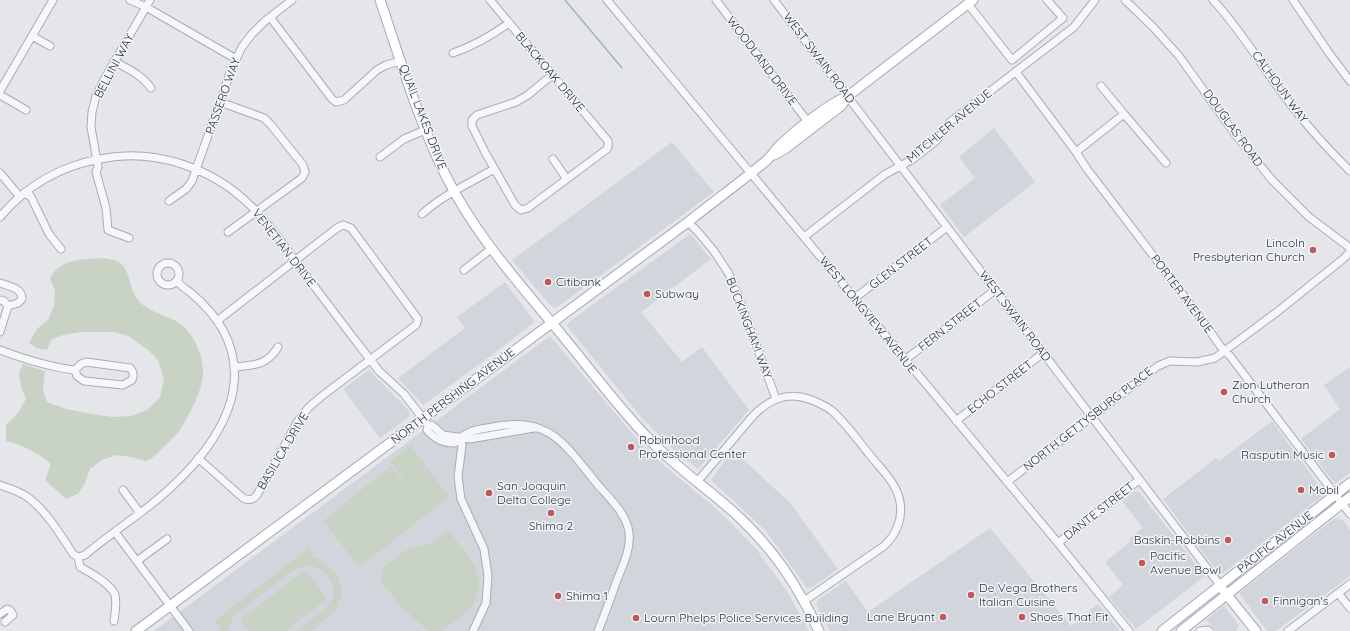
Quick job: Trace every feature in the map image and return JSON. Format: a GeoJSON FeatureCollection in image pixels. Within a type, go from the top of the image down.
{"type":"FeatureCollection","features":[{"type":"Feature","properties":{"kind":"main road","name":"QUAIL LAKES DRIVE"},"geometry":{"type":"LineString","coordinates":[[380,0],[425,130],[435,154],[471,220],[492,249],[552,323],[648,438],[665,456],[728,507],[762,541],[786,573],[804,601],[819,631]]}},
{"type":"Feature","properties":{"kind":"main road","name":"NORTH PERSHING AVENUE"},"geometry":{"type":"LineString","coordinates":[[136,631],[426,422],[552,323],[688,222],[751,173],[769,158],[781,144],[808,122],[837,100],[848,96],[971,2]]}},
{"type":"Feature","properties":{"kind":"main road","name":"NORTH PERSHING AVENUE"},"geometry":{"type":"LineString","coordinates":[[769,158],[785,149],[841,106],[848,96]]}},
{"type":"Feature","properties":{"kind":"main road","name":"PACIFIC AVENUE"},"geometry":{"type":"LineString","coordinates":[[1162,631],[1169,628],[1220,585],[1350,484]]}},
{"type":"Feature","properties":{"kind":"main road"},"geometry":{"type":"LineString","coordinates":[[1181,631],[1350,497]]}},
{"type":"Feature","properties":{"kind":"main road","name":"WEST SWAIN ROAD"},"geometry":{"type":"LineString","coordinates":[[1220,585],[1252,630]]}},
{"type":"Feature","properties":{"kind":"street"},"geometry":{"type":"LineString","coordinates":[[0,91],[52,0]]}},
{"type":"Feature","properties":{"kind":"street"},"geometry":{"type":"LineString","coordinates":[[130,0],[146,7],[236,59]]}},
{"type":"Feature","properties":{"kind":"street","name":"BELLINI WAY"},"geometry":{"type":"LineString","coordinates":[[93,160],[92,112],[100,87],[150,0]]}},
{"type":"Feature","properties":{"kind":"street","name":"PASSERO WAY"},"geometry":{"type":"LineString","coordinates":[[169,201],[190,185],[242,46],[270,17],[292,0]]}},
{"type":"Feature","properties":{"kind":"street","name":"BLACKOAK DRIVE"},"geometry":{"type":"LineString","coordinates":[[490,0],[608,141],[607,149],[566,178]]}},
{"type":"Feature","properties":{"kind":"street","name":"WEST LONGVIEW AVENUE"},"geometry":{"type":"LineString","coordinates":[[607,0],[1058,543],[1129,631]]}},
{"type":"Feature","properties":{"kind":"street","name":"WOODLAND DRIVE"},"geometry":{"type":"LineString","coordinates":[[716,0],[808,122]]}},
{"type":"Feature","properties":{"kind":"street","name":"WEST SWAIN ROAD"},"geometry":{"type":"LineString","coordinates":[[774,0],[1220,585]]}},
{"type":"Feature","properties":{"kind":"street"},"geometry":{"type":"LineString","coordinates":[[971,2],[1012,60],[1063,18],[1047,0]]}},
{"type":"Feature","properties":{"kind":"street","name":"MITCHLER AVENUE"},"geometry":{"type":"LineString","coordinates":[[804,237],[884,175],[913,159],[936,141],[950,122],[1056,42],[1078,23],[1095,0]]}},
{"type":"Feature","properties":{"kind":"street","name":"DOUGLAS ROAD"},"geometry":{"type":"LineString","coordinates":[[1125,0],[1180,56],[1235,134],[1272,180],[1309,217],[1350,248]]}},
{"type":"Feature","properties":{"kind":"street","name":"CALHOUN WAY"},"geometry":{"type":"LineString","coordinates":[[1213,0],[1244,37],[1285,97],[1304,121],[1350,171]]}},
{"type":"Feature","properties":{"kind":"street"},"geometry":{"type":"LineString","coordinates":[[1293,0],[1350,81]]}},
{"type":"Feature","properties":{"kind":"street"},"geometry":{"type":"LineString","coordinates":[[270,17],[332,99],[336,102],[344,100],[377,70],[386,65],[401,61]]}},
{"type":"Feature","properties":{"kind":"street"},"geometry":{"type":"LineString","coordinates":[[453,53],[478,43],[509,23]]}},
{"type":"Feature","properties":{"kind":"street"},"geometry":{"type":"LineString","coordinates":[[32,36],[50,46]]}},
{"type":"Feature","properties":{"kind":"street"},"geometry":{"type":"LineString","coordinates":[[114,61],[142,77],[151,88]]}},
{"type":"Feature","properties":{"kind":"street","name":"PORTER AVENUE"},"geometry":{"type":"LineString","coordinates":[[1016,72],[1221,347],[1230,356],[1350,514]]}},
{"type":"Feature","properties":{"kind":"street"},"geometry":{"type":"LineString","coordinates":[[552,75],[516,102],[477,115],[472,120],[472,126],[494,169],[515,205],[521,210],[528,208],[566,178],[553,160]]}},
{"type":"Feature","properties":{"kind":"street"},"geometry":{"type":"LineString","coordinates":[[1101,86],[1166,163]]}},
{"type":"Feature","properties":{"kind":"street"},"geometry":{"type":"LineString","coordinates":[[0,95],[26,110]]}},
{"type":"Feature","properties":{"kind":"street"},"geometry":{"type":"LineString","coordinates":[[220,102],[268,121],[305,168],[302,178],[228,232]]}},
{"type":"Feature","properties":{"kind":"street"},"geometry":{"type":"LineString","coordinates":[[1076,152],[1124,114]]}},
{"type":"Feature","properties":{"kind":"street"},"geometry":{"type":"LineString","coordinates":[[380,157],[404,139],[425,130]]}},
{"type":"Feature","properties":{"kind":"street","name":"VENETIAN DRIVE"},"geometry":{"type":"LineString","coordinates":[[0,217],[24,195],[53,174],[93,160],[126,156],[143,156],[179,162],[215,178],[234,191],[256,211],[370,360],[379,371],[404,394],[426,422],[432,425],[443,435],[470,439],[534,428],[542,429],[561,440],[616,506],[628,529],[629,540],[627,553],[598,631]]}},
{"type":"Feature","properties":{"kind":"street"},"geometry":{"type":"LineString","coordinates":[[93,160],[98,167],[96,172],[106,208],[108,230],[129,238]]}},
{"type":"Feature","properties":{"kind":"street"},"geometry":{"type":"LineString","coordinates":[[422,214],[428,208],[454,191],[494,169]]}},
{"type":"Feature","properties":{"kind":"street"},"geometry":{"type":"LineString","coordinates":[[0,173],[24,195],[32,208],[36,209],[49,234],[61,249]]}},
{"type":"Feature","properties":{"kind":"street","name":"BUCKINGHAM WAY"},"geometry":{"type":"LineString","coordinates":[[688,222],[714,251],[730,277],[776,399]]}},
{"type":"Feature","properties":{"kind":"street"},"geometry":{"type":"LineString","coordinates":[[217,321],[340,226],[346,225],[351,228],[418,319],[416,325],[370,360]]}},
{"type":"Feature","properties":{"kind":"street","name":"GLEN STREET"},"geometry":{"type":"LineString","coordinates":[[855,298],[947,227]]}},
{"type":"Feature","properties":{"kind":"street"},"geometry":{"type":"LineString","coordinates":[[464,270],[492,249]]}},
{"type":"Feature","properties":{"kind":"street","name":"NORTH GETTYSBURG PLACE"},"geometry":{"type":"LineString","coordinates":[[1007,482],[1158,366],[1170,361],[1197,362],[1215,358],[1278,312],[1350,252]]}},
{"type":"Feature","properties":{"kind":"street"},"geometry":{"type":"LineString","coordinates":[[78,557],[85,555],[164,494],[198,458],[215,436],[230,407],[234,385],[234,367],[229,344],[223,329],[202,304],[177,281]]}},
{"type":"Feature","properties":{"kind":"street"},"geometry":{"type":"LineString","coordinates":[[0,283],[20,290],[22,294],[22,299],[18,303],[8,306]]}},
{"type":"Feature","properties":{"kind":"street","name":"FERN STREET"},"geometry":{"type":"LineString","coordinates":[[905,360],[995,290]]}},
{"type":"Feature","properties":{"kind":"street"},"geometry":{"type":"LineString","coordinates":[[0,300],[8,306]]}},
{"type":"Feature","properties":{"kind":"street"},"geometry":{"type":"LineString","coordinates":[[0,332],[8,306]]}},
{"type":"Feature","properties":{"kind":"street"},"geometry":{"type":"LineString","coordinates":[[234,367],[265,362],[275,353],[278,347]]}},
{"type":"Feature","properties":{"kind":"street"},"geometry":{"type":"LineString","coordinates":[[0,350],[26,359],[64,369],[75,370]]}},
{"type":"Feature","properties":{"kind":"street","name":"ECHO STREET"},"geometry":{"type":"LineString","coordinates":[[956,421],[1043,354]]}},
{"type":"Feature","properties":{"kind":"street","name":"BASILICA DRIVE"},"geometry":{"type":"LineString","coordinates":[[198,458],[243,498],[250,500],[253,499],[257,495],[294,428],[309,407],[370,360]]}},
{"type":"Feature","properties":{"kind":"street"},"geometry":{"type":"LineString","coordinates":[[86,362],[130,368],[133,372],[133,377],[132,380],[123,385],[84,380],[78,376],[75,370],[81,364],[86,362]]}},
{"type":"Feature","properties":{"kind":"street"},"geometry":{"type":"LineString","coordinates":[[697,482],[756,412],[776,399],[802,396],[821,404],[832,411],[894,485],[900,502],[901,514],[893,536],[887,543],[804,601]]}},
{"type":"Feature","properties":{"kind":"street"},"geometry":{"type":"LineString","coordinates":[[461,437],[462,445],[458,477],[461,499],[484,549],[488,576],[486,603],[473,631]]}},
{"type":"Feature","properties":{"kind":"street","name":"DANTE STREET"},"geometry":{"type":"LineString","coordinates":[[1058,543],[1139,480]]}},
{"type":"Feature","properties":{"kind":"street"},"geometry":{"type":"LineString","coordinates":[[0,485],[14,490],[34,502],[43,512],[73,554],[78,557],[80,567],[94,574],[113,590],[116,606],[114,621]]}},
{"type":"Feature","properties":{"kind":"street"},"geometry":{"type":"LineString","coordinates":[[123,490],[140,513]]}},
{"type":"Feature","properties":{"kind":"street"},"geometry":{"type":"LineString","coordinates":[[115,532],[189,631]]}},
{"type":"Feature","properties":{"kind":"street"},"geometry":{"type":"LineString","coordinates":[[137,561],[167,539]]}},
{"type":"Feature","properties":{"kind":"street"},"geometry":{"type":"LineString","coordinates":[[1288,631],[1350,584]]}},
{"type":"Feature","properties":{"kind":"street"},"geometry":{"type":"LineString","coordinates":[[1338,593],[1350,608]]}},
{"type":"Feature","properties":{"kind":"street"},"geometry":{"type":"LineString","coordinates":[[0,614],[7,609],[10,610],[13,615],[5,622]]}},
{"type":"Feature","properties":{"kind":"street"},"geometry":{"type":"LineString","coordinates":[[1200,631],[1203,629],[1209,631]]}},
{"type":"Feature","properties":{"kind":"shaded area"},"geometry":{"type":"Polygon","coordinates":[[[994,128],[1035,182],[964,237],[940,205],[975,178],[959,157],[994,128]]]}},
{"type":"Feature","properties":{"kind":"shaded area"},"geometry":{"type":"Polygon","coordinates":[[[672,142],[714,192],[556,308],[551,306],[512,260],[672,142]]]}},
{"type":"Feature","properties":{"kind":"shaded area"},"geometry":{"type":"Polygon","coordinates":[[[690,234],[711,259],[641,312],[682,362],[702,347],[749,410],[698,469],[672,448],[642,418],[567,326],[569,322],[690,234]]]}},
{"type":"Feature","properties":{"kind":"shaded area"},"geometry":{"type":"Polygon","coordinates":[[[102,258],[115,260],[121,264],[127,273],[135,295],[143,305],[176,321],[191,334],[201,357],[203,375],[200,389],[183,426],[155,455],[145,461],[116,455],[102,460],[90,469],[85,483],[79,493],[66,499],[45,480],[51,464],[30,450],[6,441],[6,425],[18,413],[26,399],[21,387],[19,373],[23,364],[45,371],[43,391],[47,402],[66,409],[112,417],[131,416],[147,410],[160,397],[164,379],[158,360],[147,349],[128,336],[114,332],[82,332],[63,335],[52,339],[47,350],[36,348],[29,343],[37,329],[48,320],[54,305],[55,290],[50,279],[54,272],[59,267],[72,261],[102,258]]]}},
{"type":"Feature","properties":{"kind":"shaded area"},"geometry":{"type":"Polygon","coordinates":[[[505,282],[535,322],[423,405],[398,378],[465,328],[457,317],[505,282]]]}},
{"type":"Feature","properties":{"kind":"shaded area","name":"San Joaquin Delta College"},"geometry":{"type":"Polygon","coordinates":[[[550,336],[648,452],[722,514],[756,549],[787,591],[809,631],[154,631],[550,336]]]}},
{"type":"Feature","properties":{"kind":"shaded area"},"geometry":{"type":"Polygon","coordinates":[[[1350,367],[1350,473],[1335,484],[1301,439],[1340,409],[1324,385],[1350,367]]]}},
{"type":"Feature","properties":{"kind":"shaded area"},"geometry":{"type":"Polygon","coordinates":[[[369,370],[409,411],[409,417],[380,438],[343,389],[369,370]]]}},
{"type":"Feature","properties":{"kind":"shaded area"},"geometry":{"type":"Polygon","coordinates":[[[1272,421],[1325,494],[1222,574],[1219,574],[1163,499],[1216,458],[1219,461],[1272,421]]]}},
{"type":"Feature","properties":{"kind":"shaded area"},"geometry":{"type":"Polygon","coordinates":[[[411,446],[449,497],[359,567],[323,521],[391,466],[419,500],[390,461],[411,446]]]}},
{"type":"Feature","properties":{"kind":"shaded area"},"geometry":{"type":"Polygon","coordinates":[[[733,450],[791,504],[838,569],[811,588],[807,588],[766,531],[711,480],[733,450]]]}},
{"type":"Feature","properties":{"kind":"shaded area"},"geometry":{"type":"Polygon","coordinates":[[[1135,491],[1139,492],[1205,576],[1136,629],[1109,597],[1123,585],[1105,562],[1131,541],[1129,538],[1143,528],[1122,501],[1135,491]]]}},
{"type":"Feature","properties":{"kind":"shaded area"},"geometry":{"type":"Polygon","coordinates":[[[1335,518],[1343,520],[1350,530],[1350,576],[1276,631],[1267,631],[1239,593],[1335,518]]]}},
{"type":"Feature","properties":{"kind":"shaded area"},"geometry":{"type":"Polygon","coordinates":[[[990,528],[1071,626],[1098,604],[1120,631],[830,631],[816,605],[818,600],[846,581],[868,612],[990,528]]]}},
{"type":"Feature","properties":{"kind":"shaded area"},"geometry":{"type":"Polygon","coordinates":[[[448,530],[468,555],[473,564],[479,583],[478,593],[470,608],[443,631],[428,631],[400,605],[381,581],[383,567],[406,550],[431,543],[448,530]]]}},
{"type":"Feature","properties":{"kind":"shaded area"},"geometry":{"type":"Polygon","coordinates":[[[309,548],[314,554],[310,557],[326,564],[337,577],[340,584],[340,601],[332,614],[310,631],[297,631],[326,608],[333,597],[333,588],[330,579],[322,570],[313,566],[305,566],[292,571],[235,615],[228,631],[220,631],[220,626],[219,627],[214,621],[309,548]]]}},
{"type":"Feature","properties":{"kind":"shaded area"},"geometry":{"type":"Polygon","coordinates":[[[305,570],[327,599],[285,631],[248,631],[240,620],[305,570]]]}},
{"type":"Feature","properties":{"kind":"shaded area"},"geometry":{"type":"Polygon","coordinates":[[[1224,605],[1239,626],[1236,631],[1216,631],[1206,620],[1224,605]]]}},
{"type":"Feature","properties":{"kind":"waterway"},"geometry":{"type":"LineString","coordinates":[[565,0],[622,68]]}},
{"type":"Feature","properties":{"kind":"place","name":"Lincoln Presbyterian Church"},"geometry":{"type":"Point","coordinates":[1313,250]}},
{"type":"Feature","properties":{"kind":"place","name":"Citibank"},"geometry":{"type":"Point","coordinates":[548,282]}},
{"type":"Feature","properties":{"kind":"place","name":"Subway"},"geometry":{"type":"Point","coordinates":[647,294]}},
{"type":"Feature","properties":{"kind":"place","name":"Zion Lutheran Church"},"geometry":{"type":"Point","coordinates":[1224,392]}},
{"type":"Feature","properties":{"kind":"place","name":"Robinhood Professional Center"},"geometry":{"type":"Point","coordinates":[631,447]}},
{"type":"Feature","properties":{"kind":"place","name":"Rasputin Music"},"geometry":{"type":"Point","coordinates":[1332,455]}},
{"type":"Feature","properties":{"kind":"place","name":"Mobil"},"geometry":{"type":"Point","coordinates":[1301,490]}},
{"type":"Feature","properties":{"kind":"place","name":"San Joaquin Delta College"},"geometry":{"type":"Point","coordinates":[489,493]}},
{"type":"Feature","properties":{"kind":"place","name":"Shima 2"},"geometry":{"type":"Point","coordinates":[551,513]}},
{"type":"Feature","properties":{"kind":"place","name":"Baskin-Robbins"},"geometry":{"type":"Point","coordinates":[1228,540]}},
{"type":"Feature","properties":{"kind":"place","name":"Pacific Avenue Bowl"},"geometry":{"type":"Point","coordinates":[1142,563]}},
{"type":"Feature","properties":{"kind":"place","name":"De Vega Brothers Italian Cuisine"},"geometry":{"type":"Point","coordinates":[971,595]}},
{"type":"Feature","properties":{"kind":"place","name":"Shima 1"},"geometry":{"type":"Point","coordinates":[558,596]}},
{"type":"Feature","properties":{"kind":"place","name":"Finnigan's"},"geometry":{"type":"Point","coordinates":[1265,601]}},
{"type":"Feature","properties":{"kind":"place","name":"Lane Bryant"},"geometry":{"type":"Point","coordinates":[943,617]}},
{"type":"Feature","properties":{"kind":"place","name":"Shoes That Fit"},"geometry":{"type":"Point","coordinates":[1022,617]}},
{"type":"Feature","properties":{"kind":"place","name":"Lourn Phelps Police Services Building"},"geometry":{"type":"Point","coordinates":[636,618]}}]}
